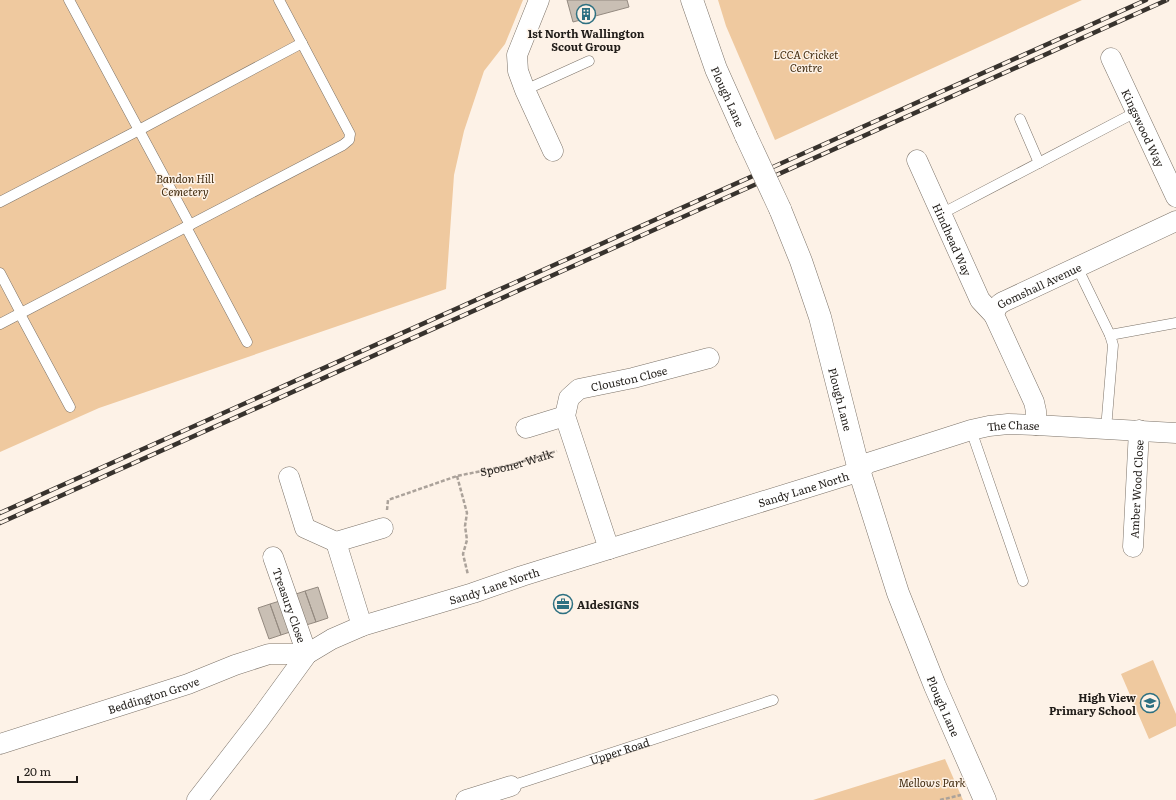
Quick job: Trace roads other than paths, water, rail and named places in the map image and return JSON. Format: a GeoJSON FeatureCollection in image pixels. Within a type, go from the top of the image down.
{"type":"FeatureCollection","features":[{"type":"Feature","properties":{"kind":"main road","name":"Plough Lane"},"geometry":{"type":"LineString","coordinates":[[692,0],[716,68],[780,209],[801,261],[820,317],[859,470],[893,578],[951,724],[985,800]]}},
{"type":"Feature","properties":{"kind":"street"},"geometry":{"type":"LineString","coordinates":[[539,0],[517,55],[518,71],[524,90],[553,152]]}},
{"type":"Feature","properties":{"kind":"street","name":"Kingswood Way"},"geometry":{"type":"LineString","coordinates":[[1111,58],[1176,197]]}},
{"type":"Feature","properties":{"kind":"street","name":"Hindhead Way"},"geometry":{"type":"LineString","coordinates":[[917,160],[980,300],[994,315]]}},
{"type":"Feature","properties":{"kind":"street","name":"Gomshall Avenue"},"geometry":{"type":"LineString","coordinates":[[1036,425],[1036,411],[1034,402],[994,315],[996,309],[1005,301],[1176,221]]}},
{"type":"Feature","properties":{"kind":"street","name":"Clouston Close"},"geometry":{"type":"LineString","coordinates":[[565,416],[569,398],[578,389],[633,378],[709,358]]}},
{"type":"Feature","properties":{"kind":"street"},"geometry":{"type":"LineString","coordinates":[[526,428],[565,416],[609,550]]}},
{"type":"Feature","properties":{"kind":"street","name":"The Chase"},"geometry":{"type":"LineString","coordinates":[[859,470],[868,463],[971,430],[989,426],[1008,424],[1036,425],[1176,433]]}},
{"type":"Feature","properties":{"kind":"street","name":"Amber Wood Close"},"geometry":{"type":"LineString","coordinates":[[1133,547],[1139,430]]}},
{"type":"Feature","properties":{"kind":"street","name":"Sandy Lane North"},"geometry":{"type":"LineString","coordinates":[[197,800],[260,720],[307,654],[332,639],[362,626],[473,593],[522,576],[842,477],[859,470]]}},
{"type":"Feature","properties":{"kind":"street"},"geometry":{"type":"LineString","coordinates":[[289,477],[305,528],[336,542],[383,528]]}},
{"type":"Feature","properties":{"kind":"street"},"geometry":{"type":"LineString","coordinates":[[336,542],[362,626]]}},
{"type":"Feature","properties":{"kind":"street","name":"Treasury Close"},"geometry":{"type":"LineString","coordinates":[[273,556],[307,654]]}},
{"type":"Feature","properties":{"kind":"street","name":"Beddington Grove"},"geometry":{"type":"LineString","coordinates":[[0,744],[188,684],[235,665],[269,654],[307,654]]}},
{"type":"Feature","properties":{"kind":"street","name":"Upper Road"},"geometry":{"type":"LineString","coordinates":[[466,800],[511,786]]}},
{"type":"Feature","properties":{"kind":"lane"},"geometry":{"type":"LineString","coordinates":[[69,0],[139,130],[247,342]]}},
{"type":"Feature","properties":{"kind":"lane"},"geometry":{"type":"LineString","coordinates":[[0,324],[343,145],[349,140],[350,134],[279,0]]}},
{"type":"Feature","properties":{"kind":"lane"},"geometry":{"type":"LineString","coordinates":[[0,202],[302,43]]}},
{"type":"Feature","properties":{"kind":"lane"},"geometry":{"type":"LineString","coordinates":[[524,90],[589,61]]}},
{"type":"Feature","properties":{"kind":"lane"},"geometry":{"type":"LineString","coordinates":[[941,214],[1136,112]]}},
{"type":"Feature","properties":{"kind":"lane"},"geometry":{"type":"LineString","coordinates":[[1020,120],[1039,163]]}},
{"type":"Feature","properties":{"kind":"lane"},"geometry":{"type":"LineString","coordinates":[[1077,267],[1110,335],[1113,345],[1106,429]]}},
{"type":"Feature","properties":{"kind":"lane"},"geometry":{"type":"LineString","coordinates":[[0,273],[70,407]]}},
{"type":"Feature","properties":{"kind":"lane"},"geometry":{"type":"LineString","coordinates":[[1110,335],[1176,323]]}},
{"type":"Feature","properties":{"kind":"lane"},"geometry":{"type":"LineString","coordinates":[[971,430],[1023,581]]}},
{"type":"Feature","properties":{"kind":"lane","name":"Upper Road"},"geometry":{"type":"LineString","coordinates":[[511,786],[773,700]]}},
{"type":"Feature","properties":{"kind":"railway"},"geometry":{"type":"LineString","coordinates":[[0,513],[1146,0]]}},
{"type":"Feature","properties":{"kind":"railway"},"geometry":{"type":"LineString","coordinates":[[0,523],[1167,0]]}},
{"type":"Feature","properties":{"kind":"place","name":"1st North Wallington Scout Group"},"geometry":{"type":"Point","coordinates":[586,14]}},
{"type":"Feature","properties":{"kind":"place","name":"A1deSIGNS"},"geometry":{"type":"Point","coordinates":[563,604]}},
{"type":"Feature","properties":{"kind":"place","name":"High View Primary School"},"geometry":{"type":"Point","coordinates":[1150,703]}},
{"type":"Feature","properties":{"kind":"park label","name":"LCCA Cricket Centre"},"geometry":{"type":"Point","coordinates":[806,60]}},
{"type":"Feature","properties":{"kind":"park label","name":"Bandon Hill Cemetery"},"geometry":{"type":"Point","coordinates":[185,184]}},
{"type":"Feature","properties":{"kind":"park label","name":"Mellows Park"},"geometry":{"type":"Point","coordinates":[932,782]}}]}
